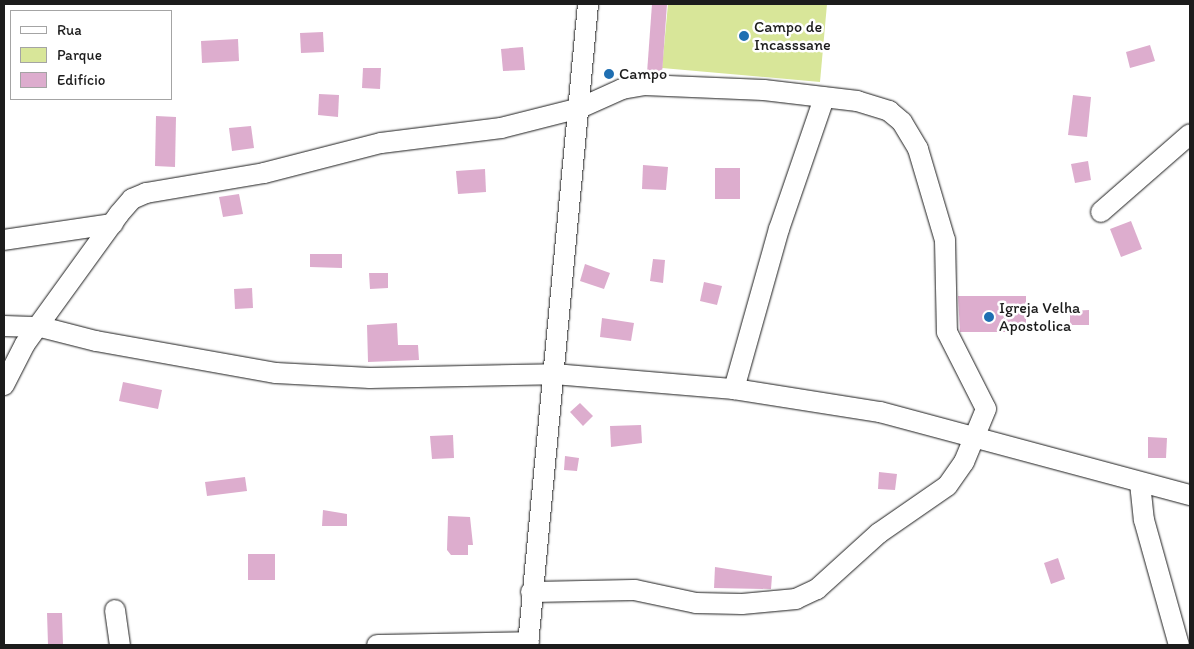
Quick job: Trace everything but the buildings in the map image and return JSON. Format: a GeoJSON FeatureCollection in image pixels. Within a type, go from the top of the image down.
{"type":"FeatureCollection","features":[{"type":"Feature","properties":{"kind":"street"},"geometry":{"type":"LineString","coordinates":[[377,645],[528,644],[531,592],[554,374],[563,238],[580,108],[588,4]]}},
{"type":"Feature","properties":{"kind":"street"},"geometry":{"type":"LineString","coordinates":[[4,384],[25,344],[41,327],[113,224],[132,199],[146,193],[264,173],[381,143],[501,128],[580,108],[622,89],[644,85],[764,90],[856,101],[889,111],[902,122],[918,149],[945,240],[948,332],[984,402],[985,416],[947,486],[879,533],[817,589],[796,599],[742,604],[696,603],[635,590],[531,592]]}},
{"type":"Feature","properties":{"kind":"street"},"geometry":{"type":"LineString","coordinates":[[734,389],[778,229],[824,98]]}},
{"type":"Feature","properties":{"kind":"street"},"geometry":{"type":"LineString","coordinates":[[1101,212],[1190,134]]}},
{"type":"Feature","properties":{"kind":"street"},"geometry":{"type":"LineString","coordinates":[[4,240],[113,224]]}},
{"type":"Feature","properties":{"kind":"street"},"geometry":{"type":"LineString","coordinates":[[4,326],[41,327],[96,341],[276,373],[370,378],[554,374],[734,389],[880,412],[1190,495]]}},
{"type":"Feature","properties":{"kind":"street"},"geometry":{"type":"LineString","coordinates":[[1140,483],[1144,520],[1179,645]]}},
{"type":"Feature","properties":{"kind":"street"},"geometry":{"type":"LineString","coordinates":[[115,610],[120,645]]}},
{"type":"Feature","properties":{"kind":"green space","name":"Campo de Incasssane"},"geometry":{"type":"Polygon","coordinates":[[[668,4],[827,4],[820,82],[662,68],[668,4]]]}},
{"type":"Feature","properties":{"kind":"place","name":"Campo de Incasssane"},"geometry":{"type":"Point","coordinates":[744,36]}},
{"type":"Feature","properties":{"kind":"place","name":"Campo"},"geometry":{"type":"Point","coordinates":[609,74]}},
{"type":"Feature","properties":{"kind":"place","name":"Igreja Velha Apostolica"},"geometry":{"type":"Point","coordinates":[989,317]}}]}
